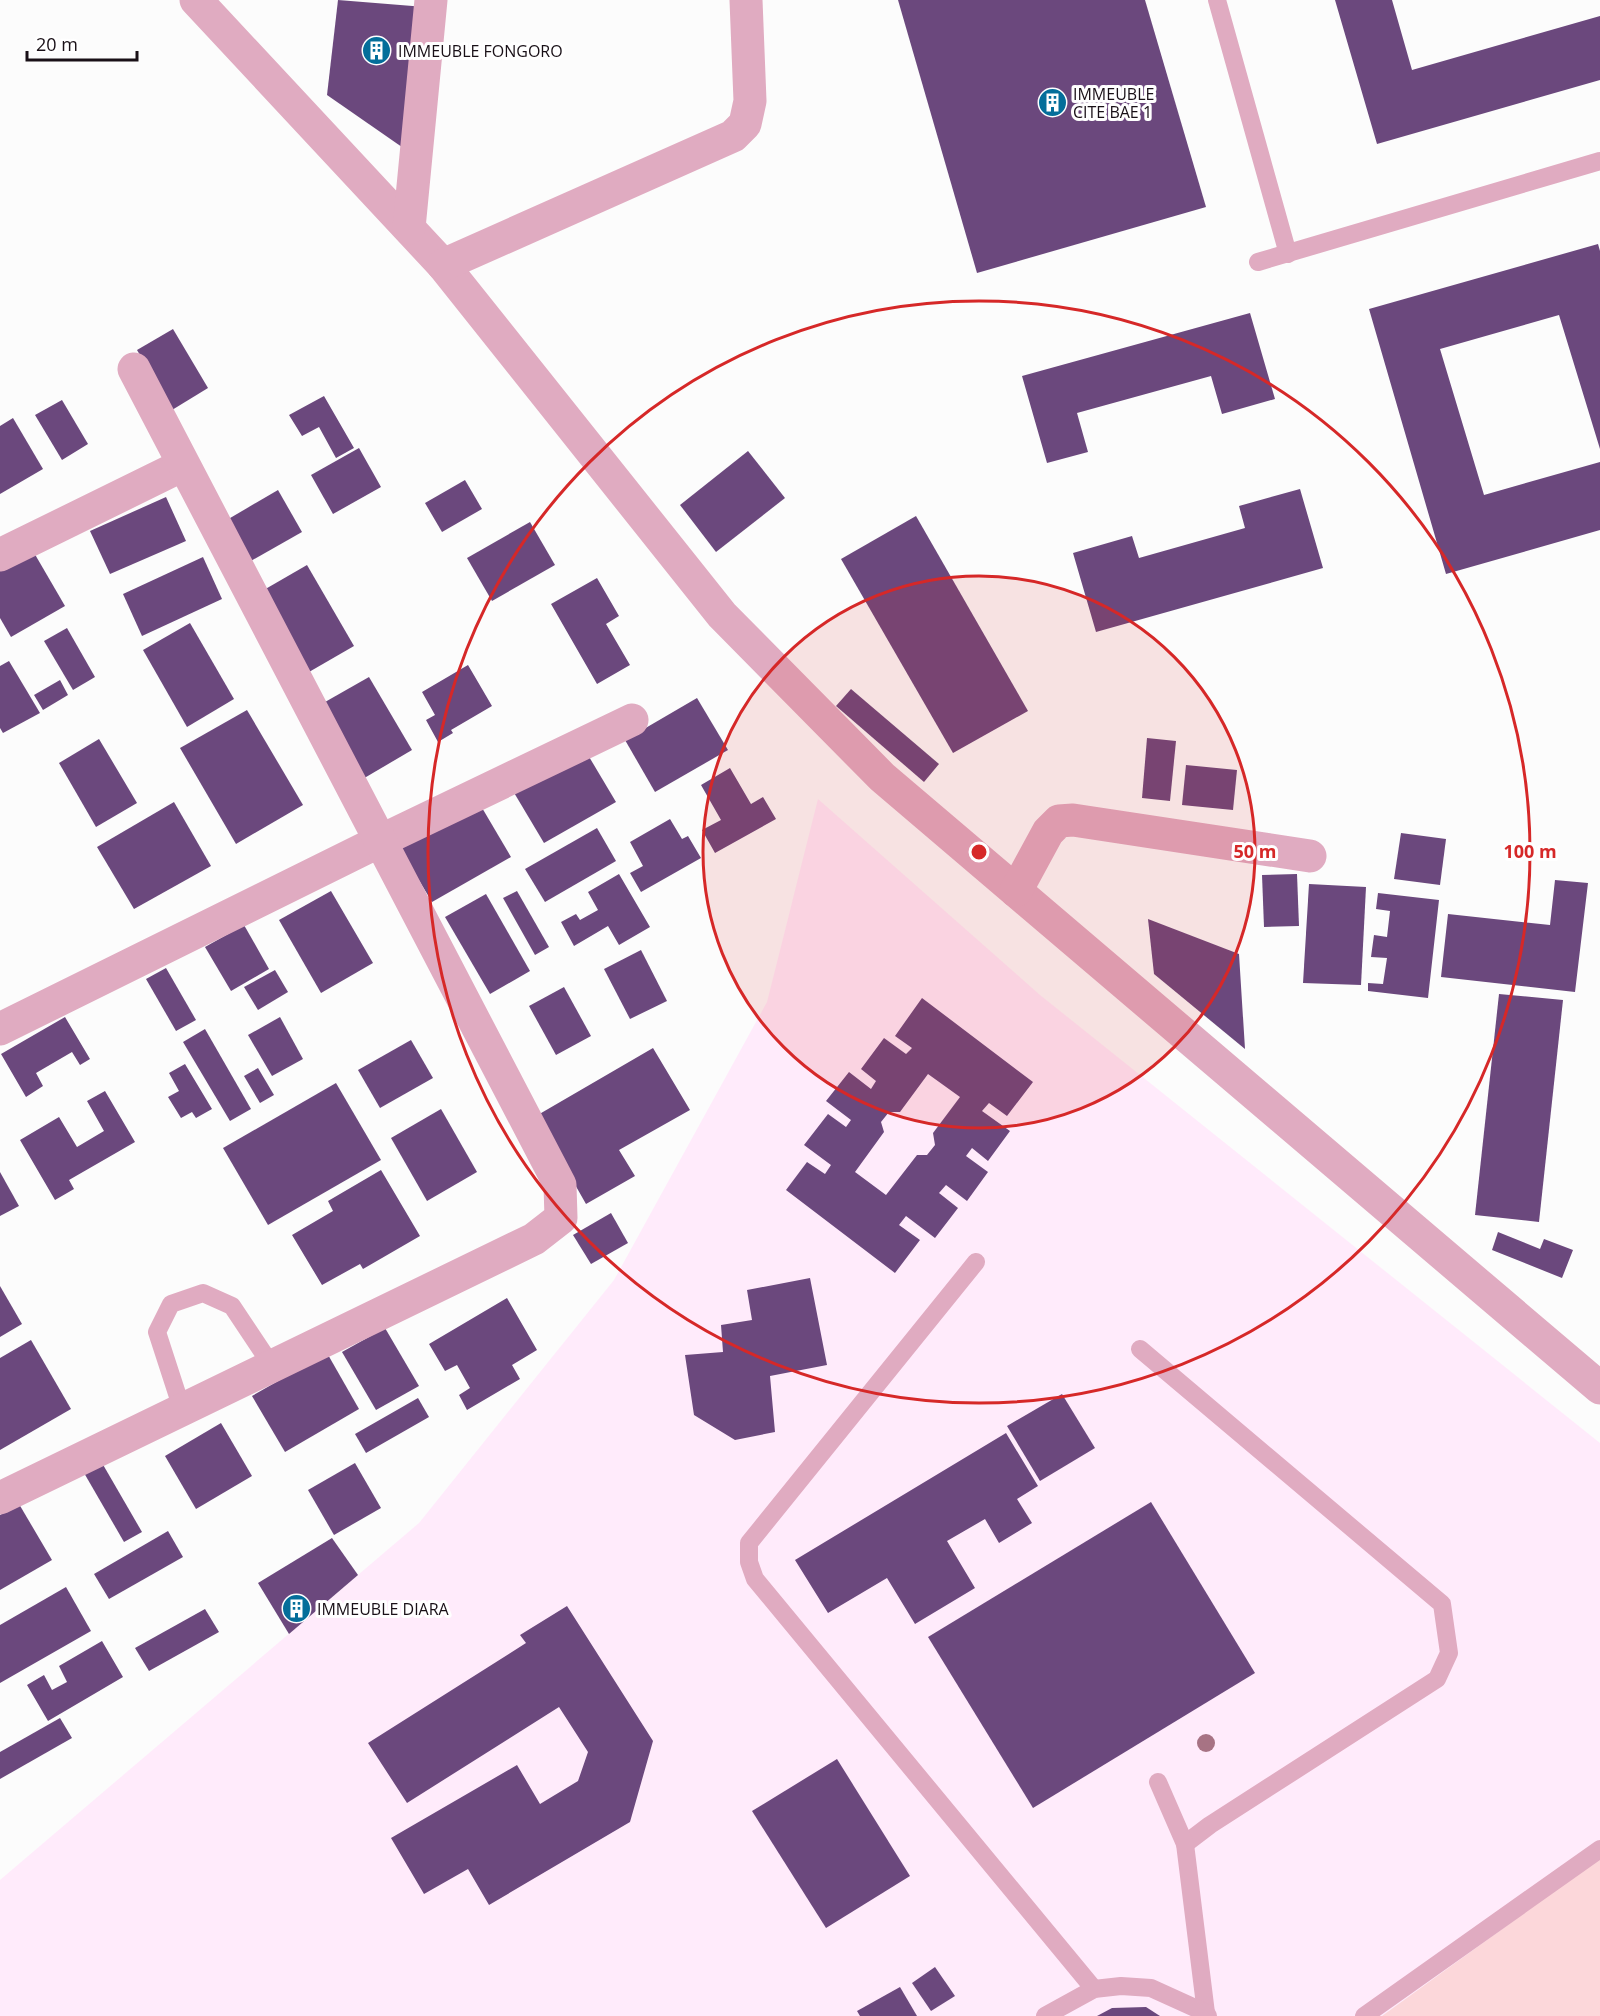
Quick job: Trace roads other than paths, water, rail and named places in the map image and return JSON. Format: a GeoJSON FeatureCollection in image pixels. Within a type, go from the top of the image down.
{"type":"FeatureCollection","features":[{"type":"Feature","properties":{"kind":"street"},"geometry":{"type":"LineString","coordinates":[[196,0],[443,265],[722,615],[882,777],[1600,1388]]}},
{"type":"Feature","properties":{"kind":"street"},"geometry":{"type":"LineString","coordinates":[[409,228],[431,0]]}},
{"type":"Feature","properties":{"kind":"street"},"geometry":{"type":"LineString","coordinates":[[443,265],[733,136],[745,124],[750,101],[746,0]]}},
{"type":"Feature","properties":{"kind":"street"},"geometry":{"type":"LineString","coordinates":[[0,1498],[534,1239],[561,1218],[560,1185],[134,369]]}},
{"type":"Feature","properties":{"kind":"street"},"geometry":{"type":"LineString","coordinates":[[0,555],[183,465]]}},
{"type":"Feature","properties":{"kind":"street"},"geometry":{"type":"LineString","coordinates":[[0,1029],[380,841],[632,720]]}},
{"type":"Feature","properties":{"kind":"street"},"geometry":{"type":"LineString","coordinates":[[1016,891],[1047,832],[1059,821],[1072,820],[1310,856]]}},
{"type":"Feature","properties":{"kind":"lane"},"geometry":{"type":"LineString","coordinates":[[1217,0],[1288,254]]}},
{"type":"Feature","properties":{"kind":"lane"},"geometry":{"type":"LineString","coordinates":[[1258,262],[1600,161]]}},
{"type":"Feature","properties":{"kind":"lane"},"geometry":{"type":"LineString","coordinates":[[976,1262],[749,1543],[749,1562],[755,1579],[1094,1989]]}},
{"type":"Feature","properties":{"kind":"lane"},"geometry":{"type":"LineString","coordinates":[[182,1409],[158,1332],[171,1304],[203,1293],[232,1306],[272,1366]]}},
{"type":"Feature","properties":{"kind":"lane"},"geometry":{"type":"LineString","coordinates":[[1140,1350],[1442,1604],[1449,1653],[1437,1679],[1220,1818],[1185,1844]]}},
{"type":"Feature","properties":{"kind":"lane"},"geometry":{"type":"LineString","coordinates":[[1158,1782],[1185,1844],[1207,2015]]}},
{"type":"Feature","properties":{"kind":"lane"},"geometry":{"type":"LineString","coordinates":[[1364,2016],[1600,1849]]}},
{"type":"Feature","properties":{"kind":"lane"},"geometry":{"type":"LineString","coordinates":[[1045,2016],[1094,1989],[1121,1986],[1151,1988],[1207,2015]]}},
{"type":"Feature","properties":{"kind":"place","name":"IMMEUBLE FONGORO"},"geometry":{"type":"Point","coordinates":[377,51]}},
{"type":"Feature","properties":{"kind":"place","name":"IMMEUBLE CITE BAE 1"},"geometry":{"type":"Point","coordinates":[1052,103]}},
{"type":"Feature","properties":{"kind":"place","name":"IMMEUBLE DIARA"},"geometry":{"type":"Point","coordinates":[296,1609]}}]}
